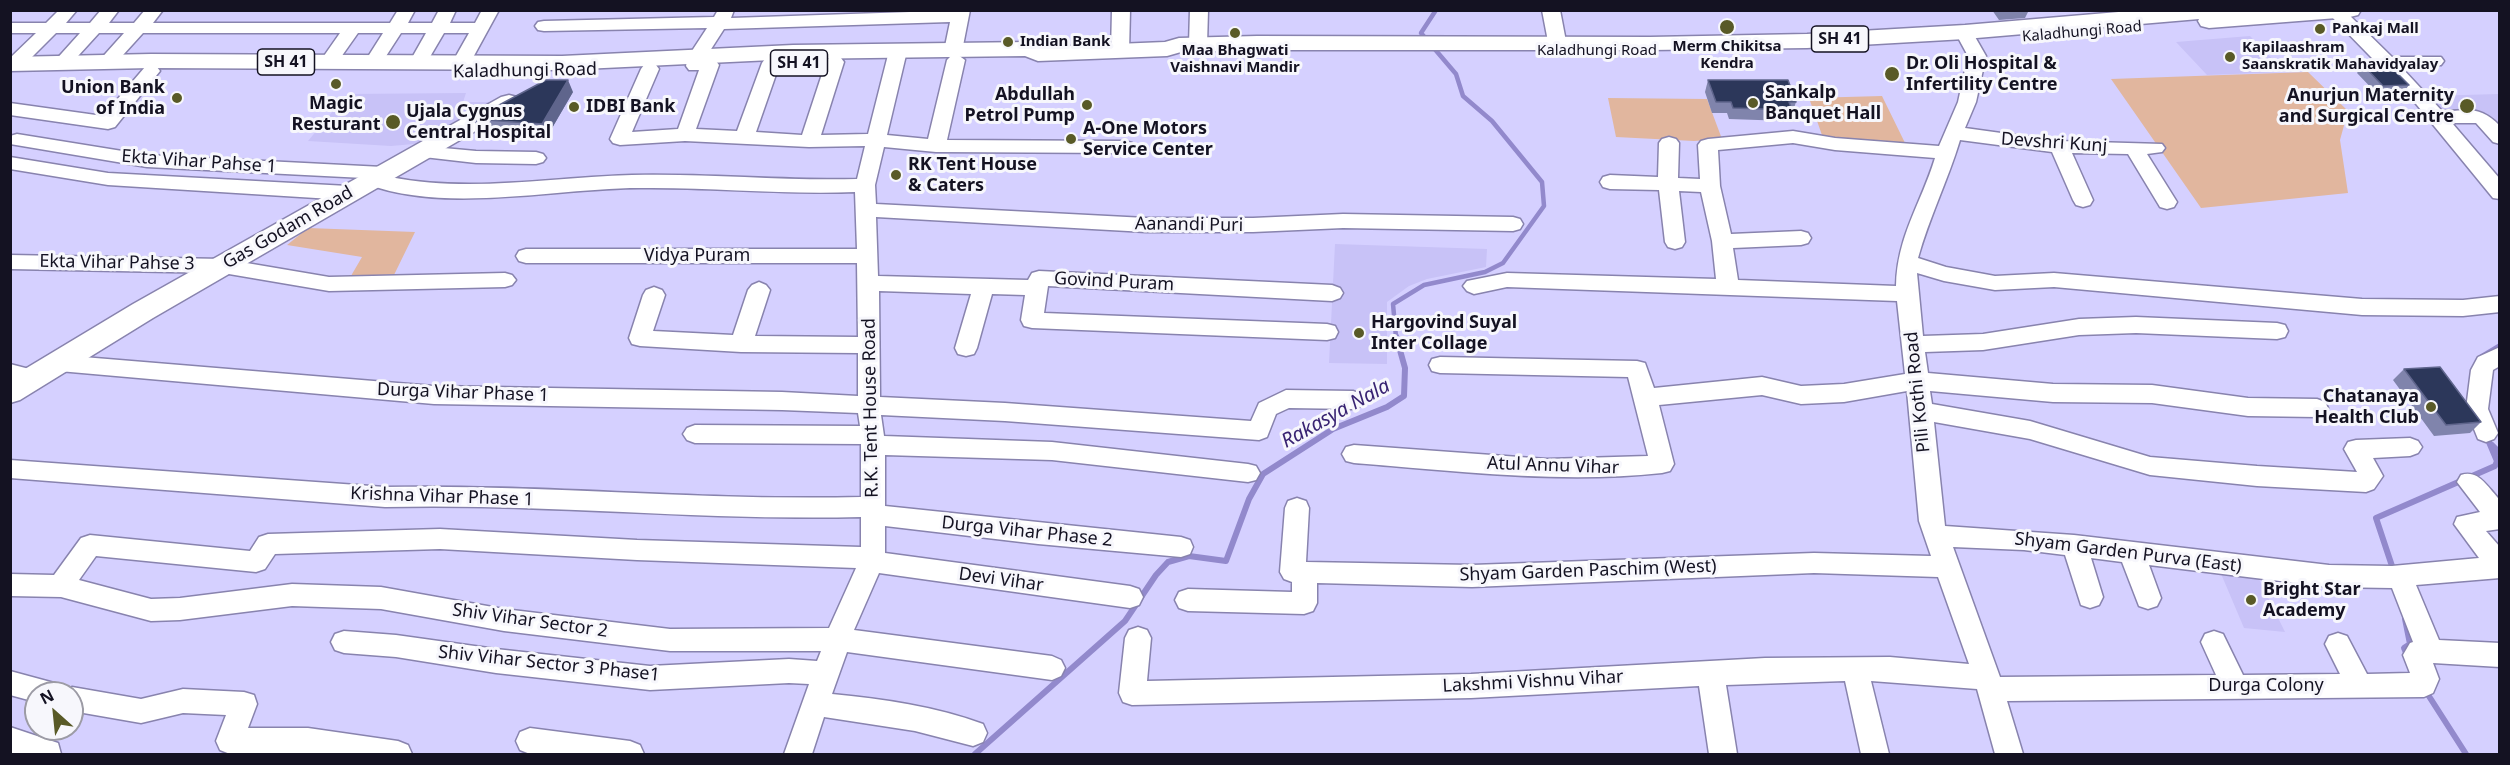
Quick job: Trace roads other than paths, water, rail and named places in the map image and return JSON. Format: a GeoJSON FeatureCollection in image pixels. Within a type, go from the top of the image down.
{"type":"FeatureCollection","features":[{"type":"Feature","properties":{"kind":"main road","name":"Kaladhungi Road"},"geometry":{"type":"LineString","coordinates":[[547,78],[701,63],[897,56],[1029,60],[1038,54],[1167,50],[1179,45],[1788,50],[1966,36],[2228,10]]}},
{"type":"Feature","properties":{"kind":"main road","name":"Kaladhungi Road"},"geometry":{"type":"LineString","coordinates":[[2195,15],[2345,11]]}},
{"type":"Feature","properties":{"kind":"main road","name":"Kaladhungi Road"},"geometry":{"type":"LineString","coordinates":[[1167,50],[1178,54],[1275,47]]}},
{"type":"Feature","properties":{"kind":"main road","name":"Kaladhungi Road"},"geometry":{"type":"LineString","coordinates":[[12,67],[151,71],[418,63],[547,78],[701,63],[835,62],[897,56]]}},
{"type":"Feature","properties":{"kind":"main road","name":"Kaladhungi Road"},"geometry":{"type":"LineString","coordinates":[[12,67],[107,62],[459,67]]}},
{"type":"Feature","properties":{"kind":"main road","name":"Gas Godam Road"},"geometry":{"type":"LineString","coordinates":[[10,392],[22,375],[59,363],[547,78]]}},
{"type":"Feature","properties":{"kind":"street"},"geometry":{"type":"LineString","coordinates":[[12,67],[69,10]]}},
{"type":"Feature","properties":{"kind":"street"},"geometry":{"type":"LineString","coordinates":[[62,63],[111,10]]}},
{"type":"Feature","properties":{"kind":"street"},"geometry":{"type":"LineString","coordinates":[[107,62],[155,10]]}},
{"type":"Feature","properties":{"kind":"street"},"geometry":{"type":"LineString","coordinates":[[373,63],[406,10]]}},
{"type":"Feature","properties":{"kind":"street"},"geometry":{"type":"LineString","coordinates":[[418,63],[448,10]]}},
{"type":"Feature","properties":{"kind":"street"},"geometry":{"type":"LineString","coordinates":[[459,67],[491,10]]}},
{"type":"Feature","properties":{"kind":"street"},"geometry":{"type":"LineString","coordinates":[[1120,10],[1120,52]]}},
{"type":"Feature","properties":{"kind":"street"},"geometry":{"type":"LineString","coordinates":[[1198,45],[1199,10]]}},
{"type":"Feature","properties":{"kind":"street"},"geometry":{"type":"LineString","coordinates":[[1551,10],[1558,48]]}},
{"type":"Feature","properties":{"kind":"street"},"geometry":{"type":"LineString","coordinates":[[2345,11],[2438,117],[2499,193]]}},
{"type":"Feature","properties":{"kind":"street"},"geometry":{"type":"LineString","coordinates":[[544,26],[960,13],[955,56],[936,146]]}},
{"type":"Feature","properties":{"kind":"street"},"geometry":{"type":"LineString","coordinates":[[685,135],[701,63],[721,19]]}},
{"type":"Feature","properties":{"kind":"street"},"geometry":{"type":"LineString","coordinates":[[10,28],[351,30],[482,28]]}},
{"type":"Feature","properties":{"kind":"street"},"geometry":{"type":"LineString","coordinates":[[312,65],[351,30]]}},
{"type":"Feature","properties":{"kind":"street","name":"Pili Kothi Road"},"geometry":{"type":"LineString","coordinates":[[1966,36],[1977,56],[1967,102],[1940,175],[1914,235],[1907,262],[1907,294],[1931,521],[1989,683],[2009,754]]}},
{"type":"Feature","properties":{"kind":"street","name":"R.K. Tent House Road"},"geometry":{"type":"LineString","coordinates":[[798,754],[838,639],[872,560],[873,440],[869,405],[865,185],[897,56]]}},
{"type":"Feature","properties":{"kind":"street"},"geometry":{"type":"LineString","coordinates":[[2389,63],[2435,61]]}},
{"type":"Feature","properties":{"kind":"street"},"geometry":{"type":"LineString","coordinates":[[809,141],[835,62]]}},
{"type":"Feature","properties":{"kind":"street"},"geometry":{"type":"LineString","coordinates":[[745,137],[771,63]]}},
{"type":"Feature","properties":{"kind":"street"},"geometry":{"type":"LineString","coordinates":[[650,69],[620,139],[685,135],[809,141],[877,140],[936,146],[1125,147]]}},
{"type":"Feature","properties":{"kind":"street"},"geometry":{"type":"LineString","coordinates":[[10,110],[43,112],[108,123],[151,71]]}},
{"type":"Feature","properties":{"kind":"street"},"geometry":{"type":"LineString","coordinates":[[2438,117],[2481,117],[2499,138]]}},
{"type":"Feature","properties":{"kind":"street","name":"Devshri Kunj"},"geometry":{"type":"LineString","coordinates":[[1710,186],[1708,145],[1793,137],[1835,144],[1950,143],[2155,148]]}},
{"type":"Feature","properties":{"kind":"street","name":"Ekta Vihar Pahse 1"},"geometry":{"type":"LineString","coordinates":[[17,140],[147,161],[379,176],[388,184],[431,189],[479,191],[578,183],[642,181],[814,187],[865,185]]}},
{"type":"Feature","properties":{"kind":"street"},"geometry":{"type":"LineString","coordinates":[[1669,143],[1668,184],[1674,242]]}},
{"type":"Feature","properties":{"kind":"street"},"geometry":{"type":"LineString","coordinates":[[2059,147],[2083,200]]}},
{"type":"Feature","properties":{"kind":"street"},"geometry":{"type":"LineString","coordinates":[[2134,148],[2167,202]]}},
{"type":"Feature","properties":{"kind":"street"},"geometry":{"type":"LineString","coordinates":[[422,152],[476,157],[536,158]]}},
{"type":"Feature","properties":{"kind":"street"},"geometry":{"type":"LineString","coordinates":[[10,163],[108,179],[348,193]]}},
{"type":"Feature","properties":{"kind":"street"},"geometry":{"type":"LineString","coordinates":[[1610,182],[1710,186],[1722,241],[1728,288]]}},
{"type":"Feature","properties":{"kind":"street","name":"Aanandi Puri"},"geometry":{"type":"LineString","coordinates":[[866,210],[1146,225],[1253,225],[1343,221],[1513,225]]}},
{"type":"Feature","properties":{"kind":"street"},"geometry":{"type":"LineString","coordinates":[[1722,241],[1802,238]]}},
{"type":"Feature","properties":{"kind":"street","name":"Vidya Puram"},"geometry":{"type":"LineString","coordinates":[[526,256],[867,256]]}},
{"type":"Feature","properties":{"kind":"street","name":"Ekta Vihar Pahse 3"},"geometry":{"type":"LineString","coordinates":[[10,262],[182,264],[223,267],[329,284],[505,280]]}},
{"type":"Feature","properties":{"kind":"street"},"geometry":{"type":"LineString","coordinates":[[1907,262],[1944,274],[1995,283],[2054,280],[2362,307],[2463,309],[2499,304]]}},
{"type":"Feature","properties":{"kind":"street","name":"Govind Puram"},"geometry":{"type":"LineString","coordinates":[[868,283],[1037,288],[1039,278],[1332,292]]}},
{"type":"Feature","properties":{"kind":"street"},"geometry":{"type":"LineString","coordinates":[[1474,286],[1507,280],[1907,294]]}},
{"type":"Feature","properties":{"kind":"street"},"geometry":{"type":"LineString","coordinates":[[966,348],[983,287]]}},
{"type":"Feature","properties":{"kind":"street"},"geometry":{"type":"LineString","coordinates":[[1037,288],[1032,320],[1327,332]]}},
{"type":"Feature","properties":{"kind":"street"},"geometry":{"type":"LineString","coordinates":[[741,344],[759,290]]}},
{"type":"Feature","properties":{"kind":"street"},"geometry":{"type":"LineString","coordinates":[[654,295],[640,338],[741,344],[869,345]]}},
{"type":"Feature","properties":{"kind":"street"},"geometry":{"type":"LineString","coordinates":[[1913,344],[1983,342],[2079,327],[2136,325],[2277,331]]}},
{"type":"Feature","properties":{"kind":"street"},"geometry":{"type":"LineString","coordinates":[[2486,433],[2477,409],[2491,385],[2482,370],[2486,363],[2499,355]]}},
{"type":"Feature","properties":{"kind":"street","name":"Durga Vihar Phase 1"},"geometry":{"type":"LineString","coordinates":[[59,363],[434,395],[782,401],[1005,412],[1259,431],[1267,409],[1286,399],[1353,400]]}},
{"type":"Feature","properties":{"kind":"street"},"geometry":{"type":"LineString","coordinates":[[1440,365],[1637,369],[1646,399],[1762,386],[1801,395],[1844,393],[1917,381],[2053,393],[2152,394],[2248,407],[2317,408]]}},
{"type":"Feature","properties":{"kind":"street","name":"Atul Annu Vihar"},"geometry":{"type":"LineString","coordinates":[[1354,454],[1560,470],[1617,470],[1662,464],[1646,399]]}},
{"type":"Feature","properties":{"kind":"street"},"geometry":{"type":"LineString","coordinates":[[1921,411],[2030,430],[2150,466],[2257,476],[2366,482],[2371,476],[2356,449],[2410,447]]}},
{"type":"Feature","properties":{"kind":"street"},"geometry":{"type":"LineString","coordinates":[[695,434],[873,440],[1052,451],[1248,473]]}},
{"type":"Feature","properties":{"kind":"street","name":"Krishna Vihar Phase 1"},"geometry":{"type":"LineString","coordinates":[[10,469],[385,497],[434,496],[873,511]]}},
{"type":"Feature","properties":{"kind":"street"},"geometry":{"type":"LineString","coordinates":[[2469,482],[2499,519]]}},
{"type":"Feature","properties":{"kind":"street"},"geometry":{"type":"LineString","coordinates":[[1188,600],[1304,603],[1305,572],[1293,572],[1298,508]]}},
{"type":"Feature","properties":{"kind":"street","name":"Durga Vihar Phase 2"},"geometry":{"type":"LineString","coordinates":[[873,511],[1038,534],[1181,547]]}},
{"type":"Feature","properties":{"kind":"street"},"geometry":{"type":"LineString","coordinates":[[2499,519],[2466,524],[2499,567]]}},
{"type":"Feature","properties":{"kind":"street","name":"Shyam Garden Purva (East)"},"geometry":{"type":"LineString","coordinates":[[1936,536],[2024,540],[2131,550],[2329,576],[2400,576],[2499,567]]}},
{"type":"Feature","properties":{"kind":"street","name":"Devi Vihar"},"geometry":{"type":"LineString","coordinates":[[61,586],[90,545],[256,562],[268,544],[440,539],[872,560],[1130,597]]}},
{"type":"Feature","properties":{"kind":"street"},"geometry":{"type":"LineString","coordinates":[[2074,545],[2090,597]]}},
{"type":"Feature","properties":{"kind":"street"},"geometry":{"type":"LineString","coordinates":[[2131,550],[2148,597]]}},
{"type":"Feature","properties":{"kind":"street","name":"Shyam Garden Paschim (West)"},"geometry":{"type":"LineString","coordinates":[[1305,572],[1472,576],[1814,563],[1948,567]]}},
{"type":"Feature","properties":{"kind":"street"},"geometry":{"type":"LineString","coordinates":[[2400,576],[2430,651],[2499,655]]}},
{"type":"Feature","properties":{"kind":"street","name":"Shiv Vihar Sector 2"},"geometry":{"type":"LineString","coordinates":[[10,585],[61,586],[151,610],[180,609],[292,595],[381,598],[504,620],[670,640],[838,639],[1052,668]]}},
{"type":"Feature","properties":{"kind":"street","name":"Lakshmi Vishnu Vihar"},"geometry":{"type":"LineString","coordinates":[[1138,639],[1132,693],[1471,686],[1711,675],[1765,670],[1890,669],[1989,683]]}},
{"type":"Feature","properties":{"kind":"street","name":"Shiv Vihar Sector 3 Phase1"},"geometry":{"type":"LineString","coordinates":[[344,642],[396,646],[496,661],[650,678],[789,671],[827,674]]}},
{"type":"Feature","properties":{"kind":"street"},"geometry":{"type":"LineString","coordinates":[[2214,642],[2235,686]]}},
{"type":"Feature","properties":{"kind":"street"},"geometry":{"type":"LineString","coordinates":[[2338,644],[2360,686]]}},
{"type":"Feature","properties":{"kind":"street","name":"Durga Colony"},"geometry":{"type":"LineString","coordinates":[[1989,683],[2235,686],[2424,685],[2426,679],[2416,655],[2419,651],[2430,651]]}},
{"type":"Feature","properties":{"kind":"street"},"geometry":{"type":"LineString","coordinates":[[1855,669],[1875,754]]}},
{"type":"Feature","properties":{"kind":"street"},"geometry":{"type":"LineString","coordinates":[[1711,675],[1723,754]]}},
{"type":"Feature","properties":{"kind":"street"},"geometry":{"type":"LineString","coordinates":[[84,701],[141,711],[183,701],[244,704],[230,741],[308,741],[398,754]]}},
{"type":"Feature","properties":{"kind":"street"},"geometry":{"type":"LineString","coordinates":[[817,704],[888,712],[973,733]]}},
{"type":"Feature","properties":{"kind":"street"},"geometry":{"type":"LineString","coordinates":[[10,740],[48,752]]}},
{"type":"Feature","properties":{"kind":"street"},"geometry":{"type":"LineString","coordinates":[[530,741],[630,754]]}},
{"type":"Feature","properties":{"kind":"waterway","name":"Rakasya Nala"},"geometry":{"type":"LineString","coordinates":[[1396,337],[1393,304],[1424,285],[1485,272],[1503,263],[1544,206],[1542,182],[1492,121],[1463,96],[1456,74],[1421,33],[1436,10]]}},
{"type":"Feature","properties":{"kind":"waterway","name":"Rakasya Nala"},"geometry":{"type":"LineString","coordinates":[[975,754],[1125,621],[1156,575],[1168,562],[1189,556],[1226,561],[1249,499],[1263,474],[1333,429],[1387,407],[1404,396],[1405,368],[1396,336]]}},
{"type":"Feature","properties":{"kind":"waterway"},"geometry":{"type":"LineString","coordinates":[[2480,358],[2500,346]]}},
{"type":"Feature","properties":{"kind":"waterway"},"geometry":{"type":"LineString","coordinates":[[2394,572],[2376,518],[2495,466],[2497,461],[2489,442]]}},
{"type":"Feature","properties":{"kind":"waterway"},"geometry":{"type":"LineString","coordinates":[[2492,445],[2500,453]]}},
{"type":"Feature","properties":{"kind":"waterway"},"geometry":{"type":"LineString","coordinates":[[2405,619],[2410,644],[2404,648],[2408,657]]}},
{"type":"Feature","properties":{"kind":"waterway"},"geometry":{"type":"LineString","coordinates":[[2425,690],[2466,754]]}},
{"type":"Feature","properties":{"kind":"place","name":"Merm Chikitsa Kendra"},"geometry":{"type":"Point","coordinates":[1727,27]}},
{"type":"Feature","properties":{"kind":"place","name":"Pankaj Mall"},"geometry":{"type":"Point","coordinates":[2320,29]}},
{"type":"Feature","properties":{"kind":"place","name":"Maa Bhagwati Vaishnavi Mandir"},"geometry":{"type":"Point","coordinates":[1235,33]}},
{"type":"Feature","properties":{"kind":"place","name":"Indian Bank"},"geometry":{"type":"Point","coordinates":[1008,42]}},
{"type":"Feature","properties":{"kind":"place","name":"Kapilaashram Saanskratik Mahavidyalay"},"geometry":{"type":"Point","coordinates":[2230,57]}},
{"type":"Feature","properties":{"kind":"place","name":"Dr. Oli Hospital & Infertility Centre"},"geometry":{"type":"Point","coordinates":[1892,74]}},
{"type":"Feature","properties":{"kind":"place","name":"Magic Resturant"},"geometry":{"type":"Point","coordinates":[336,84]}},
{"type":"Feature","properties":{"kind":"place","name":"Union Bank of India"},"geometry":{"type":"Point","coordinates":[177,98]}},
{"type":"Feature","properties":{"kind":"place","name":"Sankalp Banquet Hall"},"geometry":{"type":"Point","coordinates":[1753,103]}},
{"type":"Feature","properties":{"kind":"place","name":"Abdullah Petrol Pump"},"geometry":{"type":"Point","coordinates":[1087,105]}},
{"type":"Feature","properties":{"kind":"place","name":"Anurjun Maternity and Surgical Centre"},"geometry":{"type":"Point","coordinates":[2467,106]}},
{"type":"Feature","properties":{"kind":"place","name":"IDBI Bank"},"geometry":{"type":"Point","coordinates":[574,107]}},
{"type":"Feature","properties":{"kind":"place","name":"Ujala Cygnus Central Hospital"},"geometry":{"type":"Point","coordinates":[393,122]}},
{"type":"Feature","properties":{"kind":"place","name":"A-One Motors Service Center"},"geometry":{"type":"Point","coordinates":[1071,139]}},
{"type":"Feature","properties":{"kind":"place","name":"RK Tent House & Caters"},"geometry":{"type":"Point","coordinates":[896,175]}},
{"type":"Feature","properties":{"kind":"place","name":"Hargovind Suyal Inter Collage"},"geometry":{"type":"Point","coordinates":[1359,333]}},
{"type":"Feature","properties":{"kind":"place","name":"Chatanaya Health Club"},"geometry":{"type":"Point","coordinates":[2431,407]}},
{"type":"Feature","properties":{"kind":"place","name":"Bright Star Academy"},"geometry":{"type":"Point","coordinates":[2251,600]}}]}
